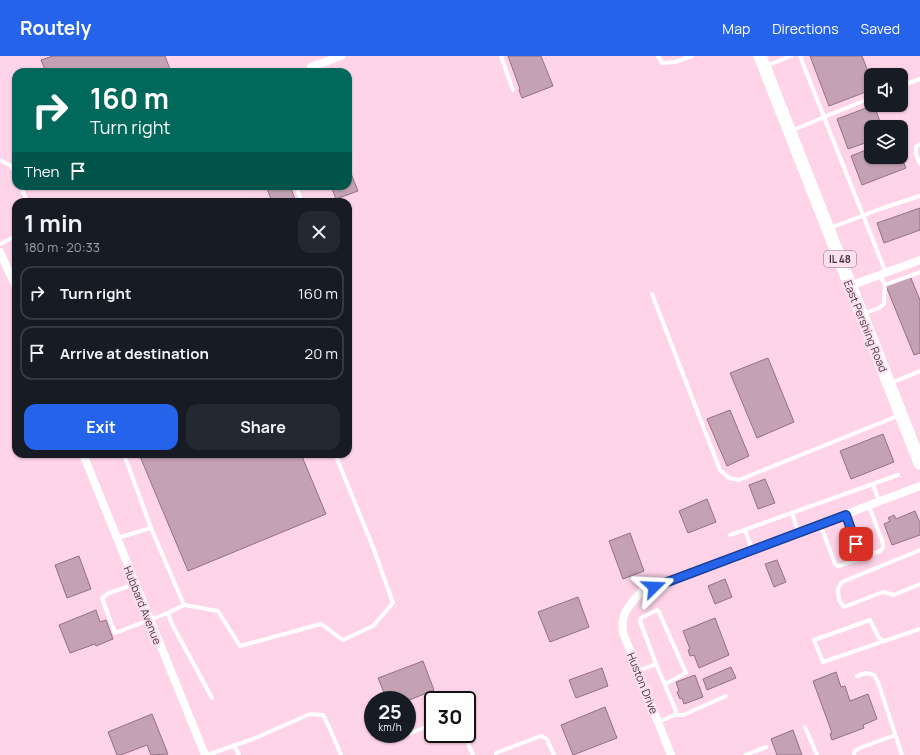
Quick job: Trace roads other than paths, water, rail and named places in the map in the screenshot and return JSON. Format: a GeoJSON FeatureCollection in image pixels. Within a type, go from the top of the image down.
{"type":"FeatureCollection","features":[{"type":"Feature","properties":{"kind":"main road","name":"East Pershing Road"},"geometry":{"type":"LineString","coordinates":[[762,61],[920,463]]}},
{"type":"Feature","properties":{"kind":"street"},"geometry":{"type":"LineString","coordinates":[[315,68],[341,56]]}},
{"type":"Feature","properties":{"kind":"street"},"geometry":{"type":"LineString","coordinates":[[0,252],[12,278]]}},
{"type":"Feature","properties":{"kind":"street"},"geometry":{"type":"LineString","coordinates":[[850,286],[920,260]]}},
{"type":"Feature","properties":{"kind":"street","name":"Hubbard Avenue"},"geometry":{"type":"LineString","coordinates":[[85,458],[134,584],[206,755]]}},
{"type":"Feature","properties":{"kind":"street"},"geometry":{"type":"LineString","coordinates":[[753,550],[920,486]]}},
{"type":"Feature","properties":{"kind":"street","name":"Huston Drive"},"geometry":{"type":"LineString","coordinates":[[671,755],[623,633],[622,625],[625,610],[640,592],[753,550]]}},
{"type":"Feature","properties":{"kind":"lane"},"geometry":{"type":"LineString","coordinates":[[501,56],[513,90]]}},
{"type":"Feature","properties":{"kind":"lane"},"geometry":{"type":"LineString","coordinates":[[658,56],[662,63],[675,62],[692,56]]}},
{"type":"Feature","properties":{"kind":"lane"},"geometry":{"type":"LineString","coordinates":[[762,61],[791,56]]}},
{"type":"Feature","properties":{"kind":"lane"},"geometry":{"type":"LineString","coordinates":[[800,56],[863,215],[883,274],[885,285],[884,304],[879,308],[862,315]]}},
{"type":"Feature","properties":{"kind":"lane"},"geometry":{"type":"LineString","coordinates":[[908,83],[920,79]]}},
{"type":"Feature","properties":{"kind":"lane"},"geometry":{"type":"LineString","coordinates":[[790,132],[864,101]]}},
{"type":"Feature","properties":{"kind":"lane"},"geometry":{"type":"LineString","coordinates":[[920,144],[916,147],[916,154],[920,164]]}},
{"type":"Feature","properties":{"kind":"lane"},"geometry":{"type":"LineString","coordinates":[[0,160],[12,168]]}},
{"type":"Feature","properties":{"kind":"lane"},"geometry":{"type":"LineString","coordinates":[[297,190],[300,197]]}},
{"type":"Feature","properties":{"kind":"lane"},"geometry":{"type":"LineString","coordinates":[[828,229],[863,215],[920,196]]}},
{"type":"Feature","properties":{"kind":"lane"},"geometry":{"type":"LineString","coordinates":[[0,244],[12,238]]}},
{"type":"Feature","properties":{"kind":"lane"},"geometry":{"type":"LineString","coordinates":[[885,285],[920,272]]}},
{"type":"Feature","properties":{"kind":"lane"},"geometry":{"type":"LineString","coordinates":[[652,294],[720,470],[729,478],[739,480],[901,415]]}},
{"type":"Feature","properties":{"kind":"lane"},"geometry":{"type":"LineString","coordinates":[[889,384],[920,371]]}},
{"type":"Feature","properties":{"kind":"lane"},"geometry":{"type":"LineString","coordinates":[[125,458],[151,528],[184,605]]}},
{"type":"Feature","properties":{"kind":"lane"},"geometry":{"type":"LineString","coordinates":[[134,584],[109,592],[102,598],[115,632],[168,613],[184,605],[218,611],[240,646],[321,624],[343,640],[373,626],[393,602],[373,547],[337,458]]}},
{"type":"Feature","properties":{"kind":"lane"},"geometry":{"type":"LineString","coordinates":[[730,535],[898,475]]}},
{"type":"Feature","properties":{"kind":"lane"},"geometry":{"type":"LineString","coordinates":[[873,484],[879,502]]}},
{"type":"Feature","properties":{"kind":"lane"},"geometry":{"type":"LineString","coordinates":[[820,524],[838,566],[880,551],[883,548],[883,543],[870,505]]}},
{"type":"Feature","properties":{"kind":"lane"},"geometry":{"type":"LineString","coordinates":[[792,513],[799,532]]}},
{"type":"Feature","properties":{"kind":"lane"},"geometry":{"type":"LineString","coordinates":[[846,515],[861,558]]}},
{"type":"Feature","properties":{"kind":"lane"},"geometry":{"type":"LineString","coordinates":[[117,538],[151,528]]}},
{"type":"Feature","properties":{"kind":"lane"},"geometry":{"type":"LineString","coordinates":[[745,530],[753,550]]}},
{"type":"Feature","properties":{"kind":"lane"},"geometry":{"type":"LineString","coordinates":[[920,550],[842,582],[838,589],[839,600],[844,607],[883,592],[894,595],[920,584]]}},
{"type":"Feature","properties":{"kind":"lane"},"geometry":{"type":"LineString","coordinates":[[665,684],[686,673],[657,610],[641,618],[640,621],[656,664],[676,711],[675,716]]}},
{"type":"Feature","properties":{"kind":"lane"},"geometry":{"type":"LineString","coordinates":[[168,613],[172,624],[212,698]]}},
{"type":"Feature","properties":{"kind":"lane"},"geometry":{"type":"LineString","coordinates":[[882,641],[870,620],[814,640],[823,662],[920,629]]}},
{"type":"Feature","properties":{"kind":"lane"},"geometry":{"type":"LineString","coordinates":[[638,671],[656,664]]}},
{"type":"Feature","properties":{"kind":"lane"},"geometry":{"type":"LineString","coordinates":[[857,676],[866,673],[874,675],[878,682],[902,755]]}},
{"type":"Feature","properties":{"kind":"lane"},"geometry":{"type":"LineString","coordinates":[[658,722],[683,715],[726,696]]}},
{"type":"Feature","properties":{"kind":"lane"},"geometry":{"type":"LineString","coordinates":[[206,755],[310,714],[323,715],[332,731],[341,755]]}},
{"type":"Feature","properties":{"kind":"lane"},"geometry":{"type":"LineString","coordinates":[[805,726],[817,755]]}},
{"type":"Feature","properties":{"kind":"lane"},"geometry":{"type":"LineString","coordinates":[[854,755],[854,752],[860,748],[895,734]]}},
{"type":"Feature","properties":{"kind":"lane"},"geometry":{"type":"LineString","coordinates":[[496,755],[496,753],[541,736],[547,739],[554,755]]}},
{"type":"Feature","properties":{"kind":"lane"},"geometry":{"type":"LineString","coordinates":[[468,743],[473,755]]}},
{"type":"Feature","properties":{"kind":"lane"},"geometry":{"type":"LineString","coordinates":[[234,745],[239,755]]}},
{"type":"Feature","properties":{"kind":"lane"},"geometry":{"type":"LineString","coordinates":[[745,755],[766,747]]}}]}
